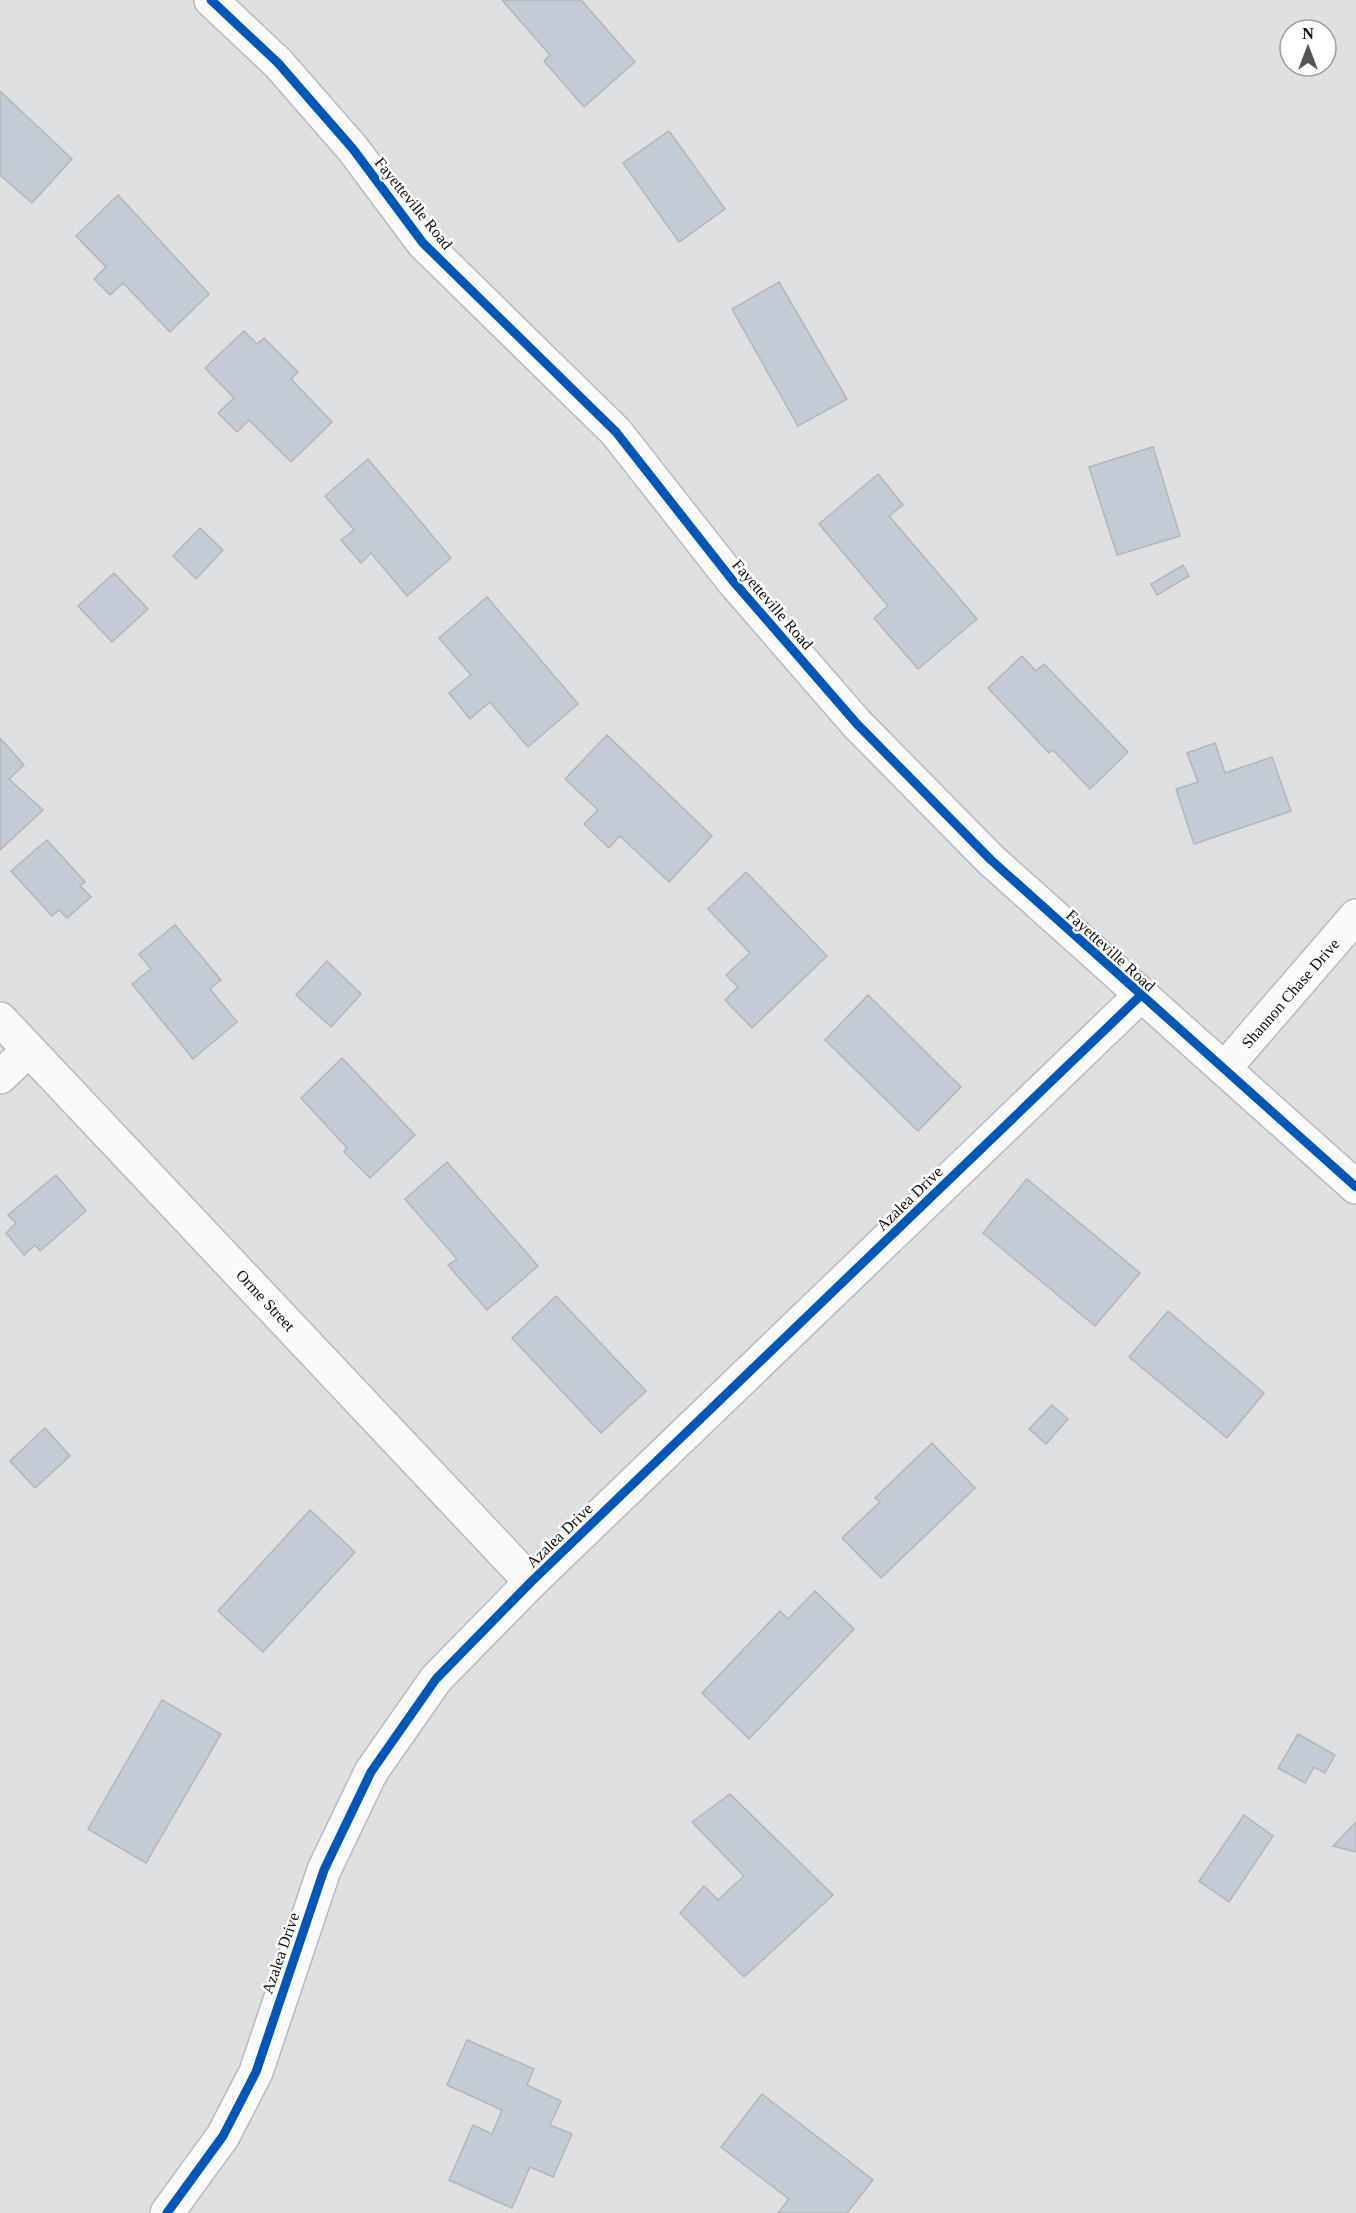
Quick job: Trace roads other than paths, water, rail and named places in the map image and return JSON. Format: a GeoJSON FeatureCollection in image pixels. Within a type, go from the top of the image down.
{"type":"FeatureCollection","features":[{"type":"Feature","properties":{"kind":"street","name":"Fayetteville Road"},"geometry":{"type":"LineString","coordinates":[[211,0],[278,63],[353,149],[423,243],[616,432],[733,581],[858,724],[991,860],[1140,996],[1356,1187]]}},
{"type":"Feature","properties":{"kind":"street","name":"Shannon Chase Drive"},"geometry":{"type":"LineString","coordinates":[[1224,1070],[1356,916]]}},
{"type":"Feature","properties":{"kind":"street","name":"Azalea Drive"},"geometry":{"type":"LineString","coordinates":[[167,2213],[223,2136],[256,2072],[324,1870],[371,1772],[436,1679],[531,1582],[1140,996]]}},
{"type":"Feature","properties":{"kind":"street","name":"Orme Street"},"geometry":{"type":"LineString","coordinates":[[0,1019],[531,1582]]}},
{"type":"Feature","properties":{"kind":"street"},"geometry":{"type":"LineString","coordinates":[[0,1077],[29,1050]]}}]}
